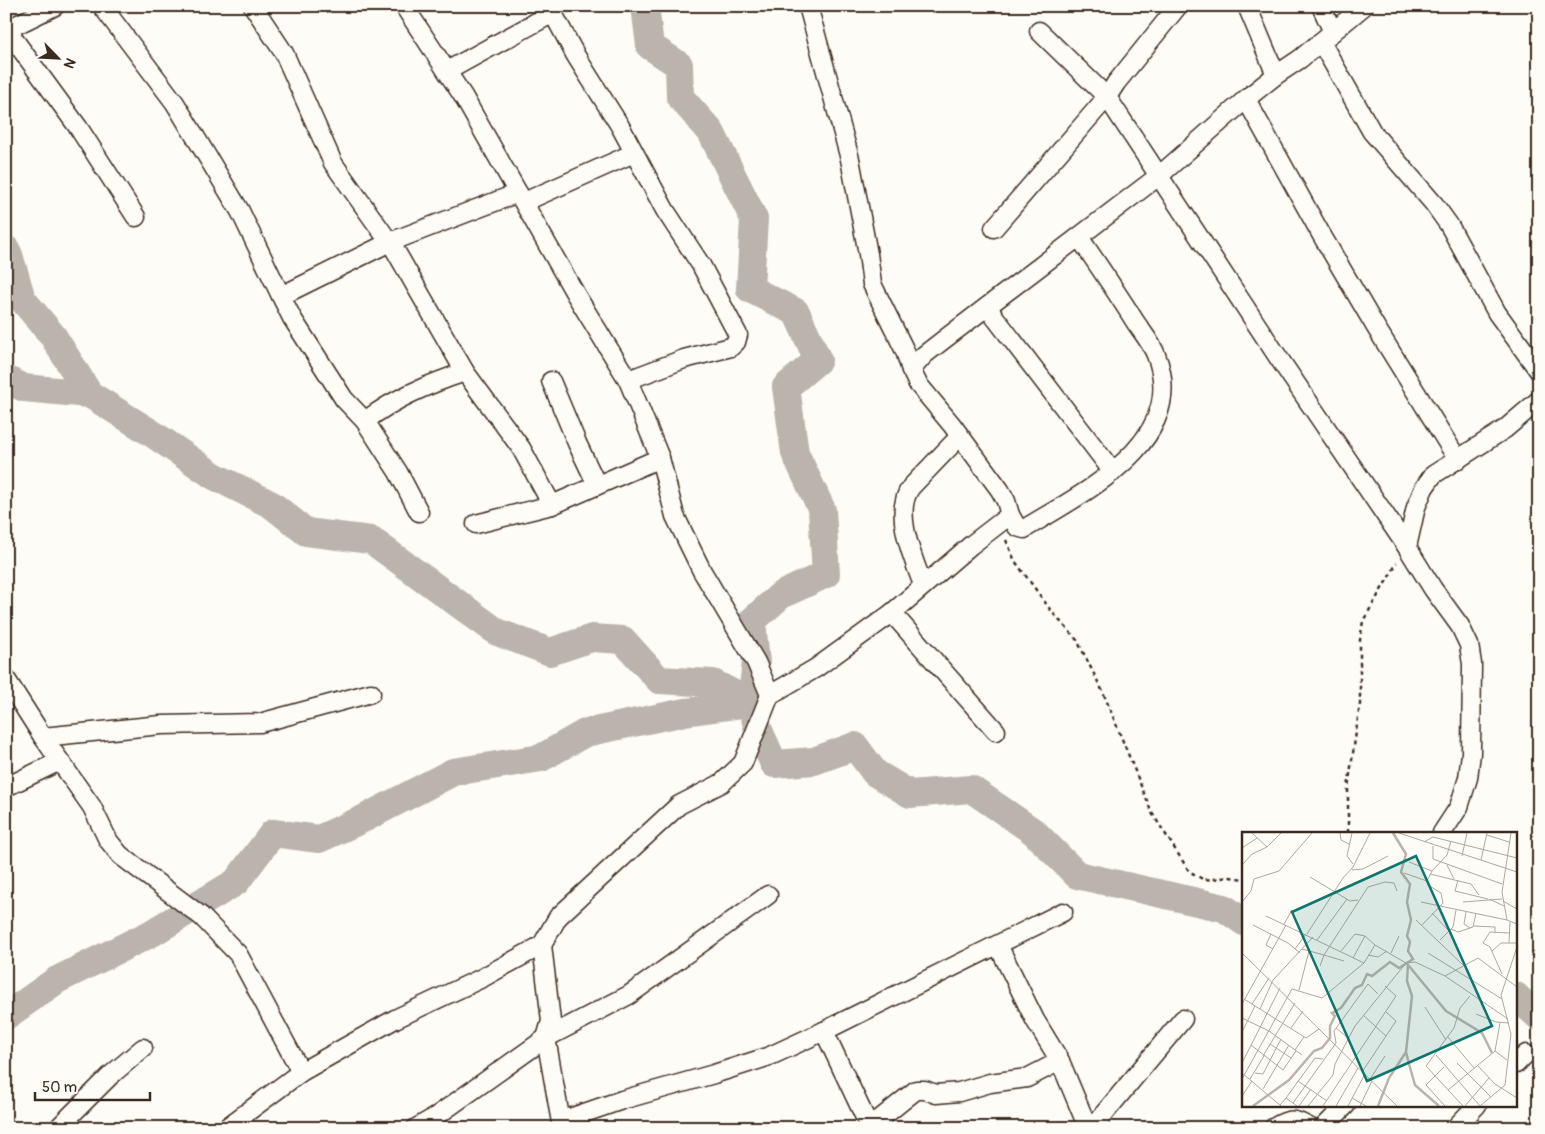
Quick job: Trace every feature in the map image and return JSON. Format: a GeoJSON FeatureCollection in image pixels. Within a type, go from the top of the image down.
{"type":"FeatureCollection","features":[{"type":"Feature","properties":{"kind":"street"},"geometry":{"type":"LineString","coordinates":[[55,6],[6,30],[78,127],[136,217]]}},
{"type":"Feature","properties":{"kind":"street"},"geometry":{"type":"LineString","coordinates":[[102,6],[175,103],[240,211],[292,318],[344,399],[365,421],[398,472],[419,512]]}},
{"type":"Feature","properties":{"kind":"street"},"geometry":{"type":"LineString","coordinates":[[253,6],[284,53],[333,163],[390,242],[465,372],[521,448],[552,505]]}},
{"type":"Feature","properties":{"kind":"street"},"geometry":{"type":"LineString","coordinates":[[404,6],[463,96],[576,295],[628,380],[660,458],[675,516],[702,571],[756,662],[770,694]]}},
{"type":"Feature","properties":{"kind":"street"},"geometry":{"type":"LineString","coordinates":[[226,1128],[301,1072],[395,1018],[482,978],[542,945],[558,917],[672,812],[679,806],[722,783],[743,763],[770,694],[816,668],[892,613],[1005,519],[1006,500],[960,436],[918,384],[872,284],[850,159],[808,6]]}},
{"type":"Feature","properties":{"kind":"street"},"geometry":{"type":"LineString","coordinates":[[994,228],[1108,97],[1116,83],[1178,6]]}},
{"type":"Feature","properties":{"kind":"street"},"geometry":{"type":"LineString","coordinates":[[1247,6],[1276,75]]}},
{"type":"Feature","properties":{"kind":"street"},"geometry":{"type":"LineString","coordinates":[[1321,6],[1327,37],[1372,132],[1434,204],[1449,225],[1497,313],[1539,371]]}},
{"type":"Feature","properties":{"kind":"street"},"geometry":{"type":"LineString","coordinates":[[911,370],[924,355],[1160,175],[1246,99],[1300,59],[1364,6]]}},
{"type":"Feature","properties":{"kind":"street"},"geometry":{"type":"LineString","coordinates":[[447,71],[551,10],[576,56],[620,126],[665,210],[702,265],[738,335],[736,342],[731,347],[684,359],[628,380]]}},
{"type":"Feature","properties":{"kind":"street"},"geometry":{"type":"LineString","coordinates":[[1039,31],[1108,97],[1433,589],[1460,626],[1469,646],[1472,664],[1471,753],[1468,778],[1458,807],[1443,832]]}},
{"type":"Feature","properties":{"kind":"street"},"geometry":{"type":"LineString","coordinates":[[1246,99],[1366,310],[1458,460]]}},
{"type":"Feature","properties":{"kind":"street"},"geometry":{"type":"LineString","coordinates":[[281,296],[390,242],[521,198],[634,153]]}},
{"type":"Feature","properties":{"kind":"street"},"geometry":{"type":"LineString","coordinates":[[1005,519],[1024,529],[1112,472],[1136,451],[1159,416],[1163,382],[1156,354],[1079,237]]}},
{"type":"Feature","properties":{"kind":"street"},"geometry":{"type":"LineString","coordinates":[[987,307],[1112,472]]}},
{"type":"Feature","properties":{"kind":"street"},"geometry":{"type":"LineString","coordinates":[[365,421],[400,398],[433,383],[465,372]]}},
{"type":"Feature","properties":{"kind":"street"},"geometry":{"type":"LineString","coordinates":[[551,381],[597,485]]}},
{"type":"Feature","properties":{"kind":"street"},"geometry":{"type":"LineString","coordinates":[[1407,547],[1416,506],[1424,488],[1433,475],[1504,429],[1539,400]]}},
{"type":"Feature","properties":{"kind":"street"},"geometry":{"type":"LineString","coordinates":[[924,585],[908,544],[904,518],[906,498],[911,487],[960,436]]}},
{"type":"Feature","properties":{"kind":"street"},"geometry":{"type":"LineString","coordinates":[[476,524],[552,505],[660,458]]}},
{"type":"Feature","properties":{"kind":"street"},"geometry":{"type":"LineString","coordinates":[[892,613],[996,731]]}},
{"type":"Feature","properties":{"kind":"street"},"geometry":{"type":"LineString","coordinates":[[6,679],[43,737],[92,807],[108,840],[120,855],[200,916],[238,954],[301,1072]]}},
{"type":"Feature","properties":{"kind":"street"},"geometry":{"type":"LineString","coordinates":[[43,737],[161,725],[260,723],[370,693]]}},
{"type":"Feature","properties":{"kind":"street"},"geometry":{"type":"LineString","coordinates":[[6,787],[60,762]]}},
{"type":"Feature","properties":{"kind":"street"},"geometry":{"type":"LineString","coordinates":[[416,1128],[435,1117],[546,1038],[629,995],[768,895]]}},
{"type":"Feature","properties":{"kind":"street"},"geometry":{"type":"LineString","coordinates":[[542,945],[551,1021],[546,1038],[562,1124],[622,1100],[770,1056],[1063,912]]}},
{"type":"Feature","properties":{"kind":"street"},"geometry":{"type":"LineString","coordinates":[[998,944],[1035,1020],[1060,1061],[1088,1128]]}},
{"type":"Feature","properties":{"kind":"street"},"geometry":{"type":"LineString","coordinates":[[1092,1128],[1183,1018]]}},
{"type":"Feature","properties":{"kind":"street"},"geometry":{"type":"LineString","coordinates":[[824,1031],[870,1127],[916,1090],[925,1090],[936,1094],[959,1092],[990,1083],[1027,1078],[1060,1061]]}},
{"type":"Feature","properties":{"kind":"street"},"geometry":{"type":"LineString","coordinates":[[58,1128],[110,1075],[143,1048]]}},
{"type":"Feature","properties":{"kind":"street"},"geometry":{"type":"LineString","coordinates":[[1322,1128],[1345,1106]]}},
{"type":"Feature","properties":{"kind":"street"},"geometry":{"type":"LineString","coordinates":[[1455,1128],[1476,1106]]}},
{"type":"Feature","properties":{"kind":"street"},"geometry":{"type":"LineString","coordinates":[[1273,1128],[1286,1120],[1296,1121],[1311,1128]]}},
{"type":"Feature","properties":{"kind":"path"},"geometry":{"type":"LineString","coordinates":[[1005,519],[1015,561],[1052,612],[1077,640],[1103,692],[1152,814],[1189,871],[1204,880],[1242,879]]}},
{"type":"Feature","properties":{"kind":"path"},"geometry":{"type":"LineString","coordinates":[[1348,832],[1348,788],[1360,704],[1359,661],[1362,630],[1364,621],[1372,606],[1407,547]]}},
{"type":"Feature","properties":{"kind":"waterway"},"geometry":{"type":"LineString","coordinates":[[645,6],[650,46],[679,65],[680,97],[711,132],[754,219],[750,289],[796,312],[818,360],[786,387],[795,453],[822,510],[826,574],[781,595],[752,621],[756,662],[751,703],[757,726],[774,764],[814,761],[855,746],[875,773],[910,794],[971,789],[1034,832],[1077,875],[1224,908],[1242,921]]}},
{"type":"Feature","properties":{"kind":"waterway"},"geometry":{"type":"LineString","coordinates":[[6,249],[22,299],[53,336],[89,394]]}},
{"type":"Feature","properties":{"kind":"waterway"},"geometry":{"type":"LineString","coordinates":[[6,379],[24,388],[89,394],[153,434],[214,476],[272,505],[306,532],[371,540],[497,632],[550,652],[592,638],[623,640],[659,680],[713,683],[751,703]]}},
{"type":"Feature","properties":{"kind":"waterway"},"geometry":{"type":"LineString","coordinates":[[6,1016],[57,980],[152,933],[236,882],[273,833],[319,839],[365,818],[453,772],[541,758],[585,733],[685,712],[751,703]]}},
{"type":"Feature","properties":{"kind":"waterway"},"geometry":{"type":"LineString","coordinates":[[1518,998],[1539,1017]]}}]}
